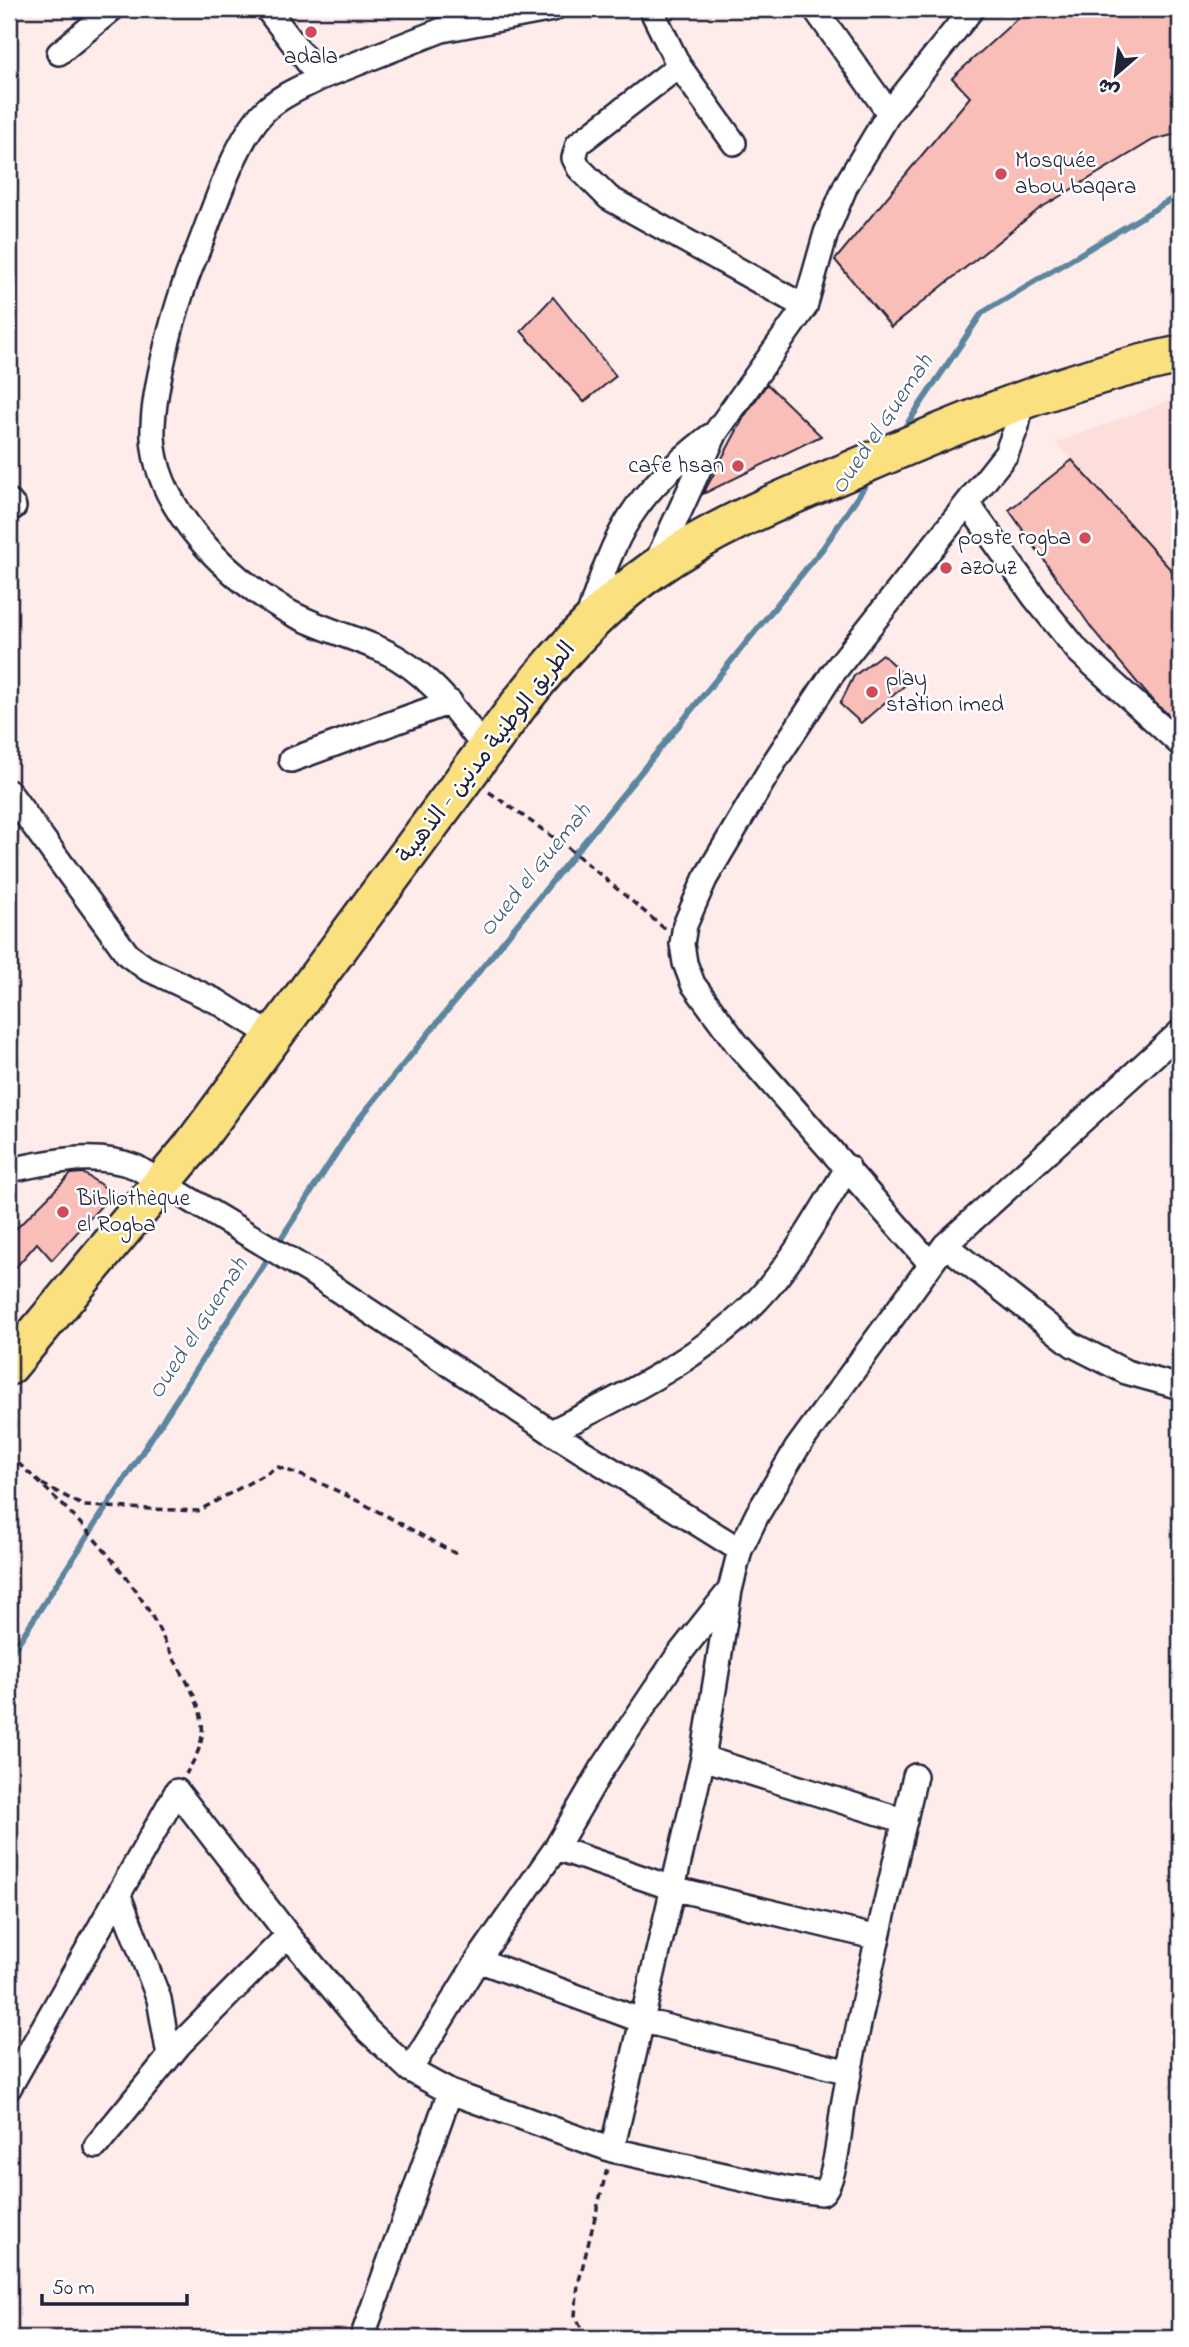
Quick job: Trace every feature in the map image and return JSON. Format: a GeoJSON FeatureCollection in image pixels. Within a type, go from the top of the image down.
{"type":"FeatureCollection","features":[{"type":"Feature","properties":{"kind":"main road","name":"الطريق الوطنية مدنين - الذهيبة"},"geometry":{"type":"LineString","coordinates":[[10,1361],[163,1182],[466,780],[523,699],[586,626],[653,570],[726,524],[1021,399],[1130,365],[1180,355]]}},
{"type":"Feature","properties":{"kind":"street"},"geometry":{"type":"LineString","coordinates":[[58,53],[112,9]]}},
{"type":"Feature","properties":{"kind":"street"},"geometry":{"type":"LineString","coordinates":[[267,9],[320,78]]}},
{"type":"Feature","properties":{"kind":"street"},"geometry":{"type":"LineString","coordinates":[[486,750],[450,702],[418,672],[382,650],[290,613],[226,569],[196,534],[175,502],[157,457],[154,425],[163,363],[191,267],[241,144],[267,108],[320,78],[442,30],[553,9]]}},
{"type":"Feature","properties":{"kind":"street"},"geometry":{"type":"LineString","coordinates":[[651,9],[679,66],[734,143]]}},
{"type":"Feature","properties":{"kind":"street"},"geometry":{"type":"LineString","coordinates":[[815,9],[889,113]]}},
{"type":"Feature","properties":{"kind":"street"},"geometry":{"type":"LineString","coordinates":[[653,570],[716,432],[805,307],[830,222],[846,185],[889,113],[972,9]]}},
{"type":"Feature","properties":{"kind":"street"},"geometry":{"type":"LineString","coordinates":[[679,66],[578,144],[574,158],[579,169],[609,198],[805,307]]}},
{"type":"Feature","properties":{"kind":"street"},"geometry":{"type":"LineString","coordinates":[[930,1263],[849,1167],[730,1034],[693,984],[685,963],[682,944],[685,925],[705,879],[775,761],[833,673],[1006,454],[1014,438],[1021,399]]}},
{"type":"Feature","properties":{"kind":"street"},"geometry":{"type":"LineString","coordinates":[[586,626],[605,563],[632,510],[656,482],[716,432]]}},
{"type":"Feature","properties":{"kind":"street"},"geometry":{"type":"LineString","coordinates":[[968,504],[1035,598],[1078,651],[1180,744]]}},
{"type":"Feature","properties":{"kind":"street"},"geometry":{"type":"LineString","coordinates":[[291,760],[450,702]]}},
{"type":"Feature","properties":{"kind":"street"},"geometry":{"type":"LineString","coordinates":[[9,792],[128,955],[146,968],[218,1002],[274,1037]]}},
{"type":"Feature","properties":{"kind":"street"},"geometry":{"type":"LineString","coordinates":[[612,2150],[640,2020],[703,1758],[730,1590],[740,1550],[757,1515],[797,1448],[945,1245],[1180,1032]]}},
{"type":"Feature","properties":{"kind":"street"},"geometry":{"type":"LineString","coordinates":[[9,1170],[58,1161],[108,1159],[136,1167],[334,1287],[551,1432],[740,1550]]}},
{"type":"Feature","properties":{"kind":"street"},"geometry":{"type":"LineString","coordinates":[[551,1432],[684,1359],[740,1317],[784,1268],[849,1167]]}},
{"type":"Feature","properties":{"kind":"street"},"geometry":{"type":"LineString","coordinates":[[945,1245],[1073,1345],[1105,1363],[1180,1387]]}},
{"type":"Feature","properties":{"kind":"street"},"geometry":{"type":"LineString","coordinates":[[410,2070],[478,1960],[556,1848],[602,1769],[677,1657],[730,1590]]}},
{"type":"Feature","properties":{"kind":"street"},"geometry":{"type":"LineString","coordinates":[[703,1758],[905,1821]]}},
{"type":"Feature","properties":{"kind":"street"},"geometry":{"type":"LineString","coordinates":[[9,2088],[177,1791],[288,1935],[367,2030],[410,2070],[450,2092],[612,2150],[787,2189],[822,2193],[828,2185],[833,2167],[849,2072],[915,1776]]}},
{"type":"Feature","properties":{"kind":"street"},"geometry":{"type":"LineString","coordinates":[[556,1848],[672,1888],[878,1938]]}},
{"type":"Feature","properties":{"kind":"street"},"geometry":{"type":"LineString","coordinates":[[119,1896],[159,1999],[169,2056]]}},
{"type":"Feature","properties":{"kind":"street"},"geometry":{"type":"LineString","coordinates":[[96,2146],[169,2056],[288,1935]]}},
{"type":"Feature","properties":{"kind":"street"},"geometry":{"type":"LineString","coordinates":[[478,1960],[640,2020],[849,2072]]}},
{"type":"Feature","properties":{"kind":"street"},"geometry":{"type":"LineString","coordinates":[[362,2338],[450,2092]]}},
{"type":"Feature","properties":{"kind":"path"},"geometry":{"type":"LineString","coordinates":[[466,780],[493,793],[566,846],[682,944]]}},
{"type":"Feature","properties":{"kind":"path"},"geometry":{"type":"LineString","coordinates":[[9,1455],[42,1484],[98,1542],[142,1601],[193,1693],[201,1719],[202,1734],[197,1755],[177,1791]]}},
{"type":"Feature","properties":{"kind":"path"},"geometry":{"type":"LineString","coordinates":[[42,1484],[84,1506],[198,1511],[278,1467],[355,1500],[460,1556]]}},
{"type":"Feature","properties":{"kind":"path"},"geometry":{"type":"LineString","coordinates":[[586,2338],[575,2315],[578,2285],[612,2150]]}},
{"type":"Feature","properties":{"kind":"shaded area"},"geometry":{"type":"Polygon","coordinates":[[[1180,397],[1180,580],[1056,443],[1180,397]]]}},
{"type":"Feature","properties":{"kind":"building","name":"Mosquée abou baqara"},"geometry":{"type":"Polygon","coordinates":[[[1010,9],[1180,9],[1180,133],[1153,140],[1039,209],[891,327],[835,260],[970,97],[952,78],[1018,18],[1010,9]]]}},
{"type":"Feature","properties":{"kind":"building"},"geometry":{"type":"Polygon","coordinates":[[[553,297],[616,376],[584,402],[521,331],[553,297]]]}},
{"type":"Feature","properties":{"kind":"building","name":"cafe hsan"},"geometry":{"type":"Polygon","coordinates":[[[767,384],[821,436],[703,494],[744,417],[767,384]]]}},
{"type":"Feature","properties":{"kind":"building","name":"poste rogba"},"geometry":{"type":"Polygon","coordinates":[[[1072,460],[1180,580],[1180,725],[1151,699],[1093,630],[1009,510],[1072,460]]]}},
{"type":"Feature","properties":{"kind":"building","name":"play station imed"},"geometry":{"type":"Polygon","coordinates":[[[882,654],[910,681],[861,723],[840,704],[854,676],[882,654]]]}},
{"type":"Feature","properties":{"kind":"building"},"geometry":{"type":"Polygon","coordinates":[[[83,1173],[113,1193],[52,1260],[37,1243],[9,1275],[9,1221],[17,1228],[71,1174],[83,1173]]]}},
{"type":"Feature","properties":{"kind":"waterway","name":"Oued el Guemah"},"geometry":{"type":"LineString","coordinates":[[901,433],[982,313],[1180,194]]}},
{"type":"Feature","properties":{"kind":"waterway","name":"Oued el Guemah"},"geometry":{"type":"LineString","coordinates":[[277,1245],[355,1124],[823,548],[871,477]]}},
{"type":"Feature","properties":{"kind":"waterway","name":"Oued el Guemah"},"geometry":{"type":"LineString","coordinates":[[9,1657],[271,1254]]}},
{"type":"Feature","properties":{"kind":"place","name":"adala"},"geometry":{"type":"Point","coordinates":[311,32]}},
{"type":"Feature","properties":{"kind":"place","name":"Mosquée abou baqara"},"geometry":{"type":"Point","coordinates":[1001,174]}},
{"type":"Feature","properties":{"kind":"place","name":"cafe hsan"},"geometry":{"type":"Point","coordinates":[738,466]}},
{"type":"Feature","properties":{"kind":"place","name":"poste rogba"},"geometry":{"type":"Point","coordinates":[1085,538]}},
{"type":"Feature","properties":{"kind":"place","name":"azouz"},"geometry":{"type":"Point","coordinates":[946,568]}},
{"type":"Feature","properties":{"kind":"place","name":"play station imed"},"geometry":{"type":"Point","coordinates":[872,692]}},
{"type":"Feature","properties":{"kind":"place","name":"Bibliothèque el Rogba"},"geometry":{"type":"Point","coordinates":[63,1212]}}]}
